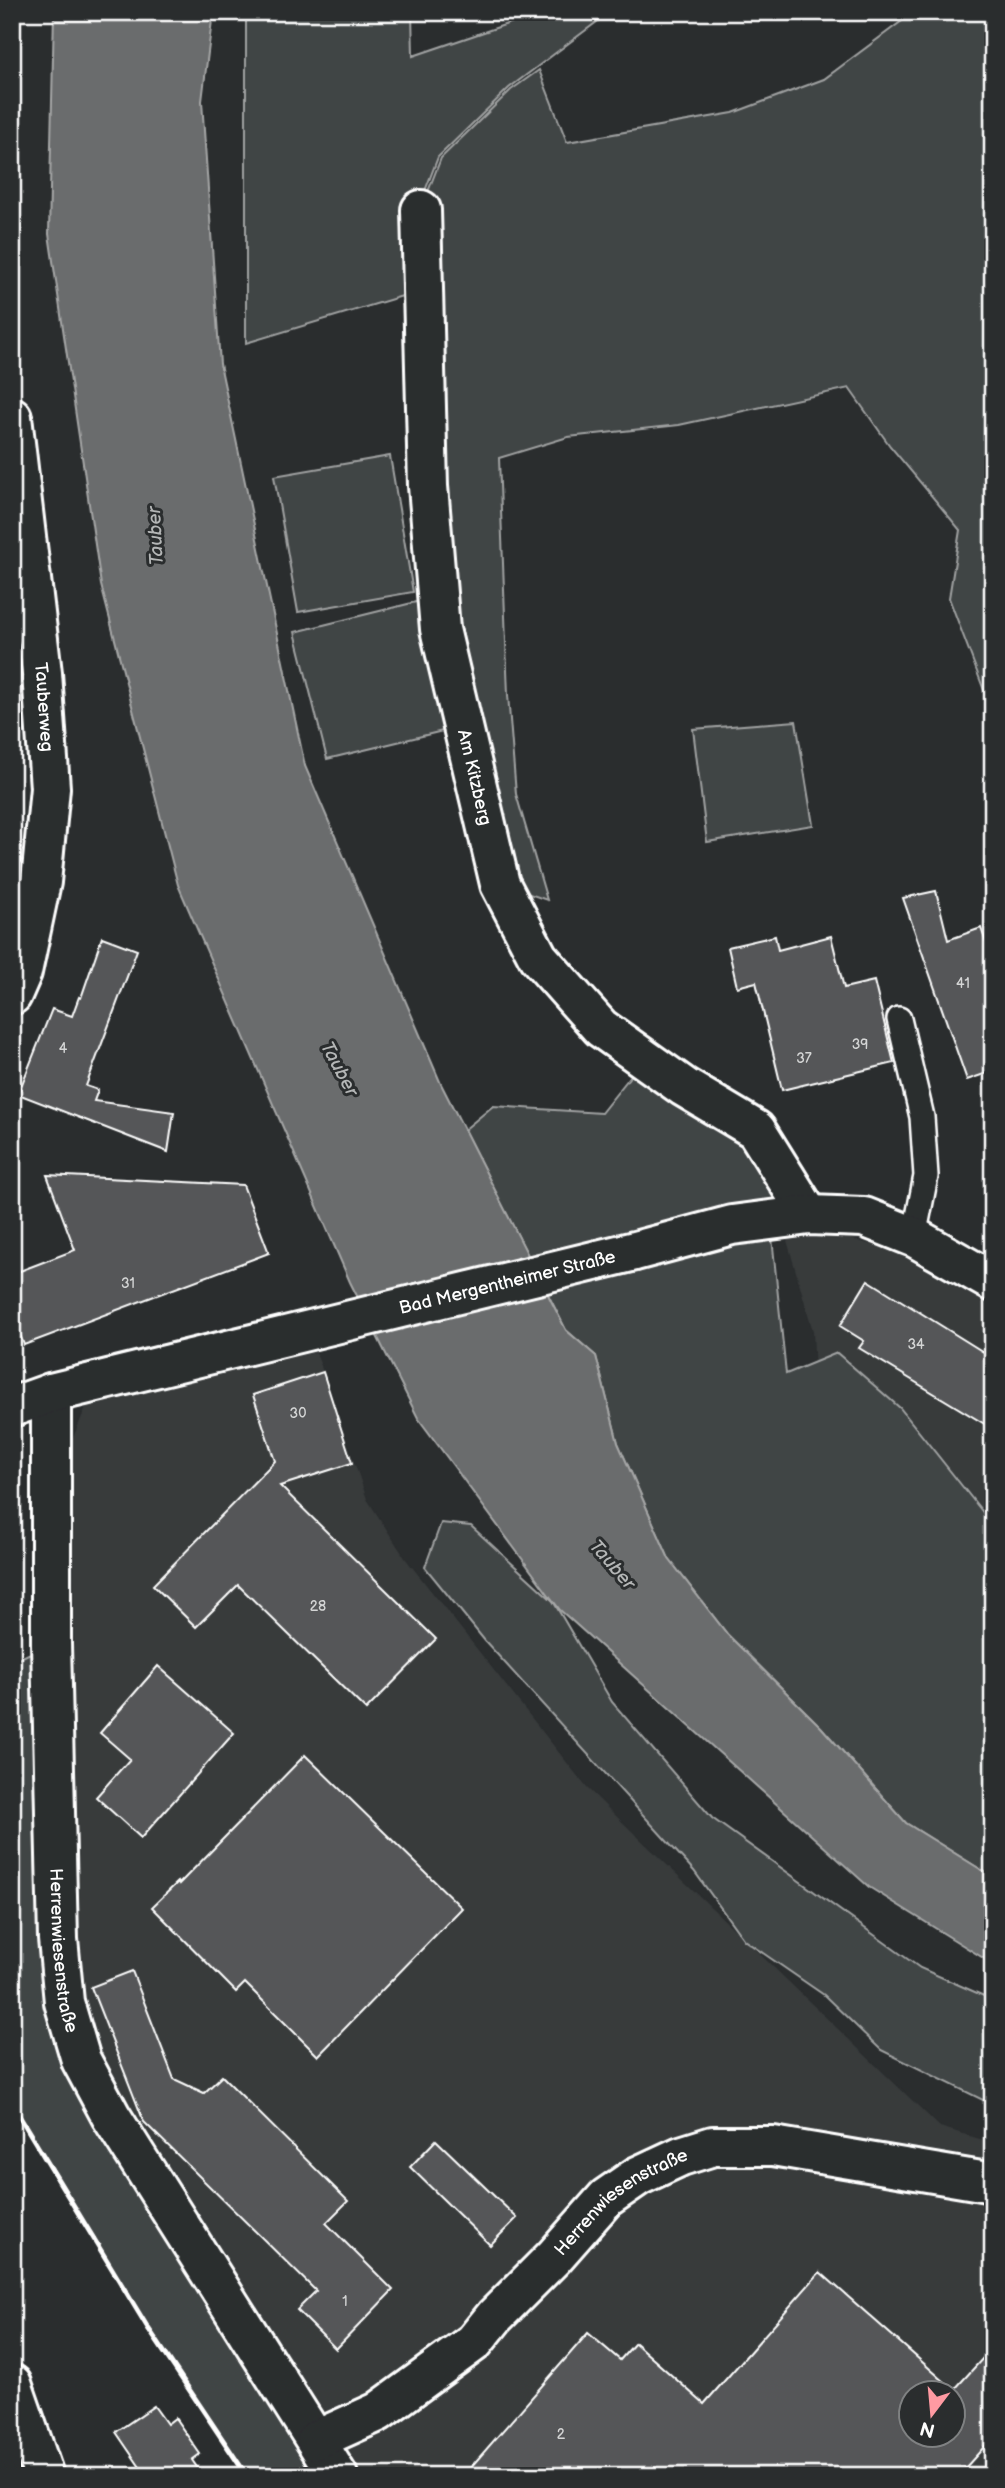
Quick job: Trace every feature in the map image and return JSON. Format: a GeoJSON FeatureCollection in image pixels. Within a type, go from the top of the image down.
{"type":"FeatureCollection","features":[{"type":"Feature","properties":{"kind":"street","name":"Am Kitzberg"},"geometry":{"type":"LineString","coordinates":[[421,209],[428,485],[440,629],[500,884],[538,957],[601,1028],[684,1087],[756,1130],[809,1215]]}},
{"type":"Feature","properties":{"kind":"street","name":"Tauberweg"},"geometry":{"type":"LineString","coordinates":[[12,417],[42,673],[50,788],[41,882],[22,972],[12,995]]}},
{"type":"Feature","properties":{"kind":"street","name":"Bad Mergentheimer Straße"},"geometry":{"type":"LineString","coordinates":[[12,1407],[51,1393],[732,1225],[809,1215],[864,1217],[914,1237],[993,1282]]}},
{"type":"Feature","properties":{"kind":"street","name":"Herrenwiesenstraße"},"geometry":{"type":"LineString","coordinates":[[51,1393],[51,1643],[58,1939],[64,2003],[81,2060],[111,2116],[338,2476]]}},
{"type":"Feature","properties":{"kind":"street","name":"Herrenwiesenstraße"},"geometry":{"type":"LineString","coordinates":[[316,2440],[378,2412],[474,2342],[606,2198],[638,2176],[681,2156],[713,2146],[773,2147],[993,2183]]}},
{"type":"Feature","properties":{"kind":"street"},"geometry":{"type":"LineString","coordinates":[[12,2384],[44,2476]]}},
{"type":"Feature","properties":{"kind":"lane"},"geometry":{"type":"LineString","coordinates":[[899,1019],[922,1116],[926,1176],[914,1237]]}},
{"type":"Feature","properties":{"kind":"shaded area"},"geometry":{"type":"Polygon","coordinates":[[[246,12],[412,12],[413,56],[525,18],[525,12],[610,12],[509,88],[438,157],[417,212],[419,291],[246,343],[246,12]]]}},
{"type":"Feature","properties":{"kind":"shaded area"},"geometry":{"type":"Polygon","coordinates":[[[914,12],[993,12],[993,714],[949,598],[960,530],[890,446],[849,388],[679,425],[568,437],[499,458],[508,695],[516,794],[547,900],[500,884],[440,629],[421,210],[441,158],[511,90],[539,70],[567,142],[733,113],[824,79],[914,12]]]}},
{"type":"Feature","properties":{"kind":"shaded area"},"geometry":{"type":"Polygon","coordinates":[[[390,456],[413,592],[298,612],[274,476],[390,456]]]}},
{"type":"Feature","properties":{"kind":"shaded area"},"geometry":{"type":"Polygon","coordinates":[[[420,601],[451,729],[327,759],[295,632],[420,601]]]}},
{"type":"Feature","properties":{"kind":"shaded area"},"geometry":{"type":"Polygon","coordinates":[[[796,721],[813,825],[707,842],[693,729],[796,721]]]}},
{"type":"Feature","properties":{"kind":"shaded area"},"geometry":{"type":"Polygon","coordinates":[[[644,1059],[756,1130],[809,1215],[772,1237],[786,1374],[837,1353],[900,1408],[993,1525],[993,1877],[906,1823],[821,1727],[728,1635],[669,1559],[618,1443],[596,1356],[566,1330],[464,1130],[493,1106],[601,1113],[644,1059]]]}},
{"type":"Feature","properties":{"kind":"shaded area"},"geometry":{"type":"Polygon","coordinates":[[[784,1230],[836,1235],[892,1250],[993,1307],[993,1561],[816,1398],[813,1331],[784,1230]]]}},
{"type":"Feature","properties":{"kind":"shaded area"},"geometry":{"type":"Polygon","coordinates":[[[316,1352],[367,1499],[405,1558],[587,1788],[940,2127],[993,2143],[993,2476],[359,2476],[243,2300],[126,2107],[98,2051],[82,1998],[76,1938],[72,1440],[86,1407],[247,1366],[316,1352]]]}},
{"type":"Feature","properties":{"kind":"shaded area"},"geometry":{"type":"Polygon","coordinates":[[[441,1523],[471,1526],[553,1601],[612,1702],[712,1818],[920,1968],[993,2000],[993,2105],[881,2050],[824,1995],[744,1940],[694,1871],[485,1641],[425,1567],[441,1523]]]}},
{"type":"Feature","properties":{"kind":"shaded area"},"geometry":{"type":"Polygon","coordinates":[[[51,1643],[64,2002],[338,2476],[247,2476],[148,2328],[12,2104],[12,1662],[51,1643]]]}},
{"type":"Feature","properties":{"kind":"water","name":"Tauber"},"geometry":{"type":"Polygon","coordinates":[[[54,12],[213,12],[202,101],[220,364],[305,766],[441,1084],[566,1330],[596,1356],[618,1443],[669,1559],[728,1635],[821,1727],[906,1823],[993,1877],[993,1964],[869,1887],[560,1610],[418,1418],[350,1282],[178,885],[101,585],[49,234],[54,12]]]}},
{"type":"Feature","properties":{"kind":"building"},"geometry":{"type":"Polygon","coordinates":[[[936,891],[948,940],[981,928],[993,962],[993,1071],[967,1080],[903,898],[936,891]]]}},
{"type":"Feature","properties":{"kind":"building"},"geometry":{"type":"Polygon","coordinates":[[[775,936],[778,950],[831,936],[844,988],[874,981],[894,1063],[782,1090],[756,982],[737,987],[728,947],[775,936]]]}},
{"type":"Feature","properties":{"kind":"building"},"geometry":{"type":"Polygon","coordinates":[[[102,937],[137,950],[86,1086],[98,1090],[94,1101],[174,1112],[168,1152],[18,1094],[52,1009],[72,1016],[102,937]]]}},
{"type":"Feature","properties":{"kind":"building"},"geometry":{"type":"Polygon","coordinates":[[[47,1175],[243,1185],[269,1253],[24,1345],[12,1314],[12,1274],[75,1250],[47,1175]]]}},
{"type":"Feature","properties":{"kind":"building"},"geometry":{"type":"Polygon","coordinates":[[[868,1280],[993,1358],[993,1429],[859,1348],[864,1341],[840,1326],[868,1280]]]}},
{"type":"Feature","properties":{"kind":"building"},"geometry":{"type":"Polygon","coordinates":[[[323,1372],[352,1463],[280,1486],[436,1639],[366,1710],[238,1585],[196,1627],[153,1585],[275,1461],[253,1395],[323,1372]]]}},
{"type":"Feature","properties":{"kind":"building"},"geometry":{"type":"Polygon","coordinates":[[[158,1666],[234,1733],[141,1838],[96,1797],[130,1759],[100,1733],[158,1666]]]}},
{"type":"Feature","properties":{"kind":"building"},"geometry":{"type":"Polygon","coordinates":[[[305,1755],[462,1908],[318,2056],[245,1983],[236,1992],[152,1907],[178,1882],[179,1884],[305,1755]]]}},
{"type":"Feature","properties":{"kind":"building"},"geometry":{"type":"Polygon","coordinates":[[[132,1971],[174,2079],[204,2093],[222,2076],[348,2201],[326,2223],[393,2290],[336,2349],[297,2310],[316,2291],[144,2122],[91,1987],[132,1971]]]}},
{"type":"Feature","properties":{"kind":"building"},"geometry":{"type":"Polygon","coordinates":[[[436,2140],[517,2218],[490,2245],[410,2167],[436,2140]]]}},
{"type":"Feature","properties":{"kind":"building"},"geometry":{"type":"Polygon","coordinates":[[[820,2272],[943,2380],[897,2380],[897,2450],[967,2450],[967,2380],[963,2380],[993,2347],[993,2437],[958,2476],[463,2476],[588,2333],[620,2360],[635,2343],[704,2404],[820,2272]]]}},
{"type":"Feature","properties":{"kind":"building"},"geometry":{"type":"Polygon","coordinates":[[[154,2406],[167,2424],[175,2418],[200,2454],[192,2460],[203,2476],[146,2476],[116,2432],[154,2406]]]}},
{"type":"Feature","properties":{"kind":"railway"},"geometry":{"type":"LineString","coordinates":[[12,2104],[148,2328],[247,2476]]}}]}
